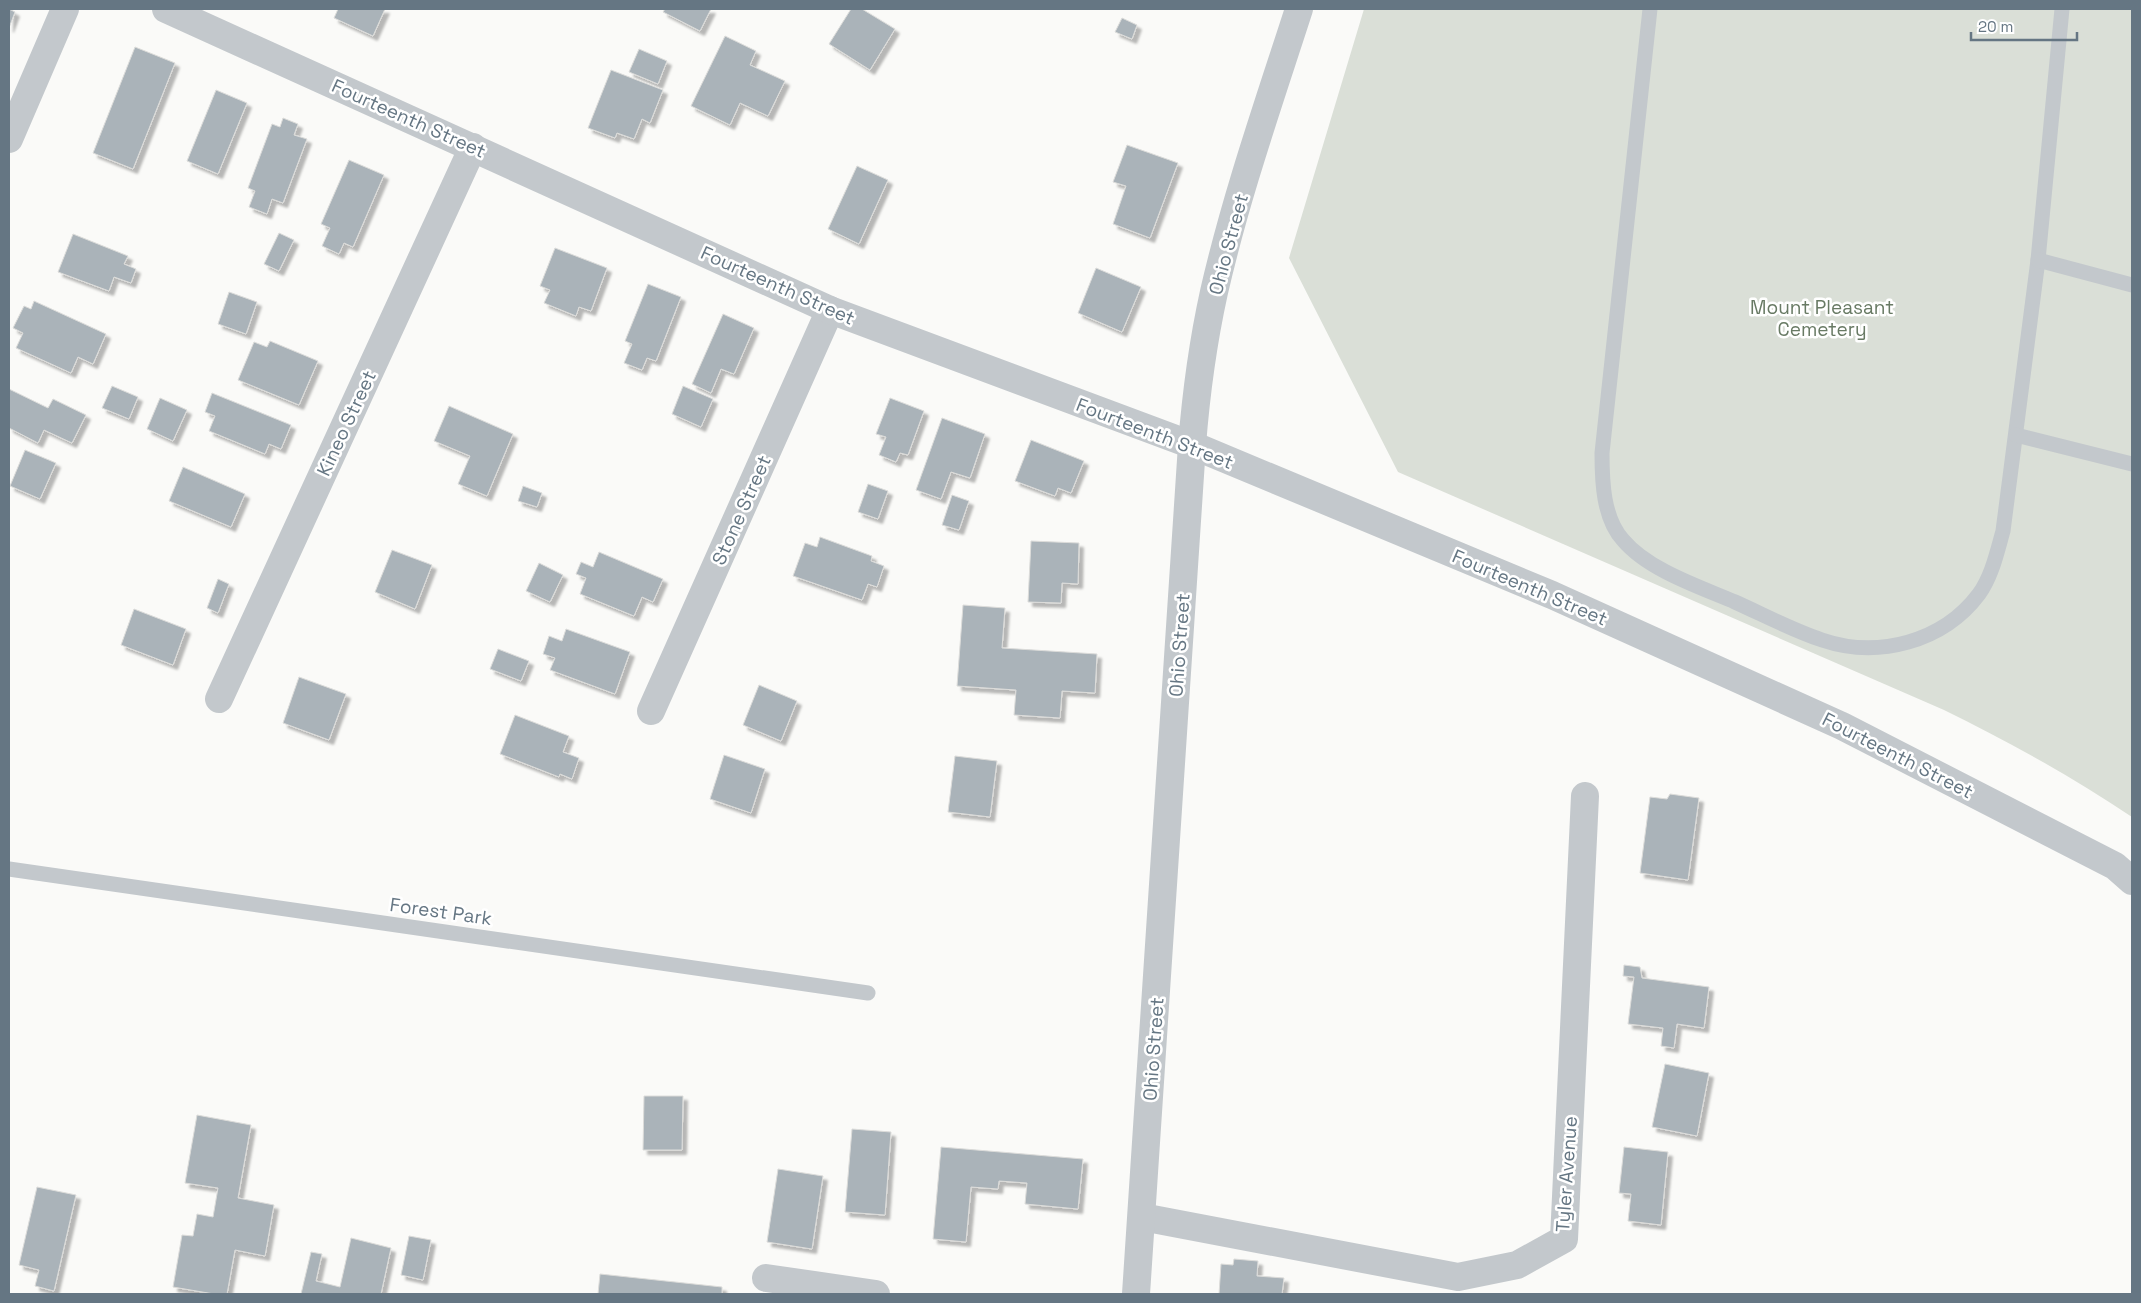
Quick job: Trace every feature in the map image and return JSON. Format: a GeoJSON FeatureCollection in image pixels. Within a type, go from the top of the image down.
{"type":"FeatureCollection","features":[{"type":"Feature","properties":{"kind":"street"},"geometry":{"type":"LineString","coordinates":[[9,139],[65,9]]}},
{"type":"Feature","properties":{"kind":"street","name":"Fourteenth Street"},"geometry":{"type":"LineString","coordinates":[[166,9],[830,310],[1192,445],[1552,595],[1842,726],[2115,866],[2132,881]]}},
{"type":"Feature","properties":{"kind":"street","name":"Ohio Street"},"geometry":{"type":"LineString","coordinates":[[1136,1294],[1192,445],[1199,373],[1219,273],[1242,189],[1299,9]]}},
{"type":"Feature","properties":{"kind":"street","name":"Kineo Street"},"geometry":{"type":"LineString","coordinates":[[219,699],[473,147]]}},
{"type":"Feature","properties":{"kind":"street","name":"Stone Street"},"geometry":{"type":"LineString","coordinates":[[651,711],[830,310]]}},
{"type":"Feature","properties":{"kind":"street","name":"Tyler Avenue"},"geometry":{"type":"LineString","coordinates":[[1142,1217],[1458,1277],[1517,1266],[1564,1239],[1585,796]]}},
{"type":"Feature","properties":{"kind":"street"},"geometry":{"type":"LineString","coordinates":[[766,1278],[876,1294]]}},
{"type":"Feature","properties":{"kind":"lane"},"geometry":{"type":"LineString","coordinates":[[1650,9],[1602,453],[1602,482],[1613,524],[1623,540],[1660,569],[1823,641],[1869,648],[1892,647],[1917,641],[1942,628],[1964,611],[1980,593],[1993,565],[2004,531],[2038,260],[2062,9]]}},
{"type":"Feature","properties":{"kind":"lane"},"geometry":{"type":"LineString","coordinates":[[2038,260],[2132,285]]}},
{"type":"Feature","properties":{"kind":"lane"},"geometry":{"type":"LineString","coordinates":[[2016,435],[2132,464]]}},
{"type":"Feature","properties":{"kind":"lane","name":"Forest Park"},"geometry":{"type":"LineString","coordinates":[[9,869],[868,993]]}},
{"type":"Feature","properties":{"kind":"green space","name":"Mount Pleasant Cemetery"},"geometry":{"type":"Polygon","coordinates":[[[1364,9],[2132,9],[2132,817],[2040,760],[1944,710],[1398,472],[1289,258],[1364,9]]]}},
{"type":"Feature","properties":{"kind":"building"},"geometry":{"type":"Polygon","coordinates":[[[9,9],[15,12],[9,28],[9,9]]]}},
{"type":"Feature","properties":{"kind":"building"},"geometry":{"type":"Polygon","coordinates":[[[338,9],[385,9],[373,36],[334,18],[338,9]]]}},
{"type":"Feature","properties":{"kind":"building"},"geometry":{"type":"Polygon","coordinates":[[[665,9],[711,9],[700,31],[663,12],[665,9]]]}},
{"type":"Feature","properties":{"kind":"building"},"geometry":{"type":"Polygon","coordinates":[[[851,9],[862,9],[895,29],[870,70],[829,44],[851,9]]]}},
{"type":"Feature","properties":{"kind":"building"},"geometry":{"type":"Polygon","coordinates":[[[1122,18],[1137,25],[1132,39],[1115,32],[1122,18]]]}},
{"type":"Feature","properties":{"kind":"building"},"geometry":{"type":"Polygon","coordinates":[[[725,36],[756,51],[750,65],[785,81],[768,116],[740,103],[730,125],[691,106],[725,36]]]}},
{"type":"Feature","properties":{"kind":"building"},"geometry":{"type":"Polygon","coordinates":[[[135,47],[175,63],[133,169],[93,153],[135,47]]]}},
{"type":"Feature","properties":{"kind":"building"},"geometry":{"type":"Polygon","coordinates":[[[639,49],[667,61],[658,84],[629,72],[639,49]]]}},
{"type":"Feature","properties":{"kind":"building"},"geometry":{"type":"Polygon","coordinates":[[[611,70],[663,90],[650,123],[642,119],[634,139],[617,133],[615,138],[588,128],[611,70]]]}},
{"type":"Feature","properties":{"kind":"building"},"geometry":{"type":"Polygon","coordinates":[[[216,90],[247,103],[218,174],[187,161],[216,90]]]}},
{"type":"Feature","properties":{"kind":"building"},"geometry":{"type":"Polygon","coordinates":[[[283,118],[298,124],[294,135],[307,139],[283,203],[272,199],[267,214],[249,207],[255,191],[248,188],[272,124],[280,127],[283,118]]]}},
{"type":"Feature","properties":{"kind":"building"},"geometry":{"type":"Polygon","coordinates":[[[1127,145],[1178,163],[1150,238],[1113,224],[1126,186],[1113,182],[1127,145]]]}},
{"type":"Feature","properties":{"kind":"building"},"geometry":{"type":"Polygon","coordinates":[[[349,160],[384,175],[353,247],[344,243],[339,254],[322,246],[330,228],[321,224],[349,160]]]}},
{"type":"Feature","properties":{"kind":"building"},"geometry":{"type":"Polygon","coordinates":[[[857,166],[888,180],[859,244],[828,229],[857,166]]]}},
{"type":"Feature","properties":{"kind":"building"},"geometry":{"type":"Polygon","coordinates":[[[279,233],[294,240],[279,271],[264,264],[279,233]]]}},
{"type":"Feature","properties":{"kind":"building"},"geometry":{"type":"Polygon","coordinates":[[[73,234],[128,256],[124,264],[136,269],[131,283],[114,277],[109,291],[58,272],[73,234]]]}},
{"type":"Feature","properties":{"kind":"building"},"geometry":{"type":"Polygon","coordinates":[[[555,248],[607,268],[591,311],[579,307],[576,316],[544,303],[550,290],[540,286],[555,248]]]}},
{"type":"Feature","properties":{"kind":"building"},"geometry":{"type":"Polygon","coordinates":[[[1096,268],[1141,287],[1122,332],[1078,313],[1096,268]]]}},
{"type":"Feature","properties":{"kind":"building"},"geometry":{"type":"Polygon","coordinates":[[[648,284],[681,297],[656,361],[647,358],[642,370],[624,363],[632,344],[625,341],[648,284]]]}},
{"type":"Feature","properties":{"kind":"building"},"geometry":{"type":"Polygon","coordinates":[[[229,292],[257,302],[246,334],[218,324],[229,292]]]}},
{"type":"Feature","properties":{"kind":"building"},"geometry":{"type":"Polygon","coordinates":[[[34,301],[106,334],[93,364],[78,357],[71,373],[16,348],[23,333],[13,328],[24,306],[31,309],[34,301]]]}},
{"type":"Feature","properties":{"kind":"building"},"geometry":{"type":"Polygon","coordinates":[[[723,314],[754,328],[734,374],[721,369],[711,393],[692,384],[723,314]]]}},
{"type":"Feature","properties":{"kind":"building"},"geometry":{"type":"Polygon","coordinates":[[[270,341],[318,361],[299,405],[238,380],[254,342],[267,347],[270,341]]]}},
{"type":"Feature","properties":{"kind":"building"},"geometry":{"type":"Polygon","coordinates":[[[112,386],[138,397],[129,419],[102,408],[112,386]]]}},
{"type":"Feature","properties":{"kind":"building"},"geometry":{"type":"Polygon","coordinates":[[[683,386],[713,399],[701,427],[672,414],[683,386]]]}},
{"type":"Feature","properties":{"kind":"building"},"geometry":{"type":"Polygon","coordinates":[[[9,389],[48,408],[53,399],[86,415],[72,443],[44,430],[38,443],[9,428],[9,389]]]}},
{"type":"Feature","properties":{"kind":"building"},"geometry":{"type":"Polygon","coordinates":[[[212,393],[291,425],[281,449],[269,444],[265,454],[209,431],[215,416],[205,412],[212,393]]]}},
{"type":"Feature","properties":{"kind":"building"},"geometry":{"type":"Polygon","coordinates":[[[160,398],[187,410],[173,441],[147,429],[160,398]]]}},
{"type":"Feature","properties":{"kind":"building"},"geometry":{"type":"Polygon","coordinates":[[[890,398],[924,411],[908,455],[900,453],[896,462],[879,455],[886,437],[876,434],[890,398]]]}},
{"type":"Feature","properties":{"kind":"building"},"geometry":{"type":"Polygon","coordinates":[[[449,406],[513,434],[487,496],[458,484],[470,456],[434,441],[449,406]]]}},
{"type":"Feature","properties":{"kind":"building"},"geometry":{"type":"Polygon","coordinates":[[[942,418],[985,434],[970,478],[951,472],[941,499],[916,490],[942,418]]]}},
{"type":"Feature","properties":{"kind":"building"},"geometry":{"type":"Polygon","coordinates":[[[1031,440],[1084,461],[1071,493],[1058,488],[1055,496],[1015,481],[1031,440]]]}},
{"type":"Feature","properties":{"kind":"building"},"geometry":{"type":"Polygon","coordinates":[[[25,450],[56,463],[40,499],[10,486],[25,450]]]}},
{"type":"Feature","properties":{"kind":"building"},"geometry":{"type":"Polygon","coordinates":[[[183,467],[245,494],[231,527],[169,501],[183,467]]]}},
{"type":"Feature","properties":{"kind":"building"},"geometry":{"type":"Polygon","coordinates":[[[868,484],[888,491],[878,519],[858,512],[868,484]]]}},
{"type":"Feature","properties":{"kind":"building"},"geometry":{"type":"Polygon","coordinates":[[[523,486],[542,493],[537,507],[518,501],[523,486]]]}},
{"type":"Feature","properties":{"kind":"building"},"geometry":{"type":"Polygon","coordinates":[[[952,495],[969,501],[959,530],[942,525],[952,495]]]}},
{"type":"Feature","properties":{"kind":"building"},"geometry":{"type":"Polygon","coordinates":[[[820,537],[872,556],[871,561],[884,566],[877,587],[868,584],[862,600],[793,576],[805,543],[817,547],[820,537]]]}},
{"type":"Feature","properties":{"kind":"building"},"geometry":{"type":"Polygon","coordinates":[[[1031,541],[1079,543],[1078,584],[1062,583],[1061,603],[1028,602],[1031,541]]]}},
{"type":"Feature","properties":{"kind":"building"},"geometry":{"type":"Polygon","coordinates":[[[392,550],[432,565],[415,609],[375,592],[392,550]]]}},
{"type":"Feature","properties":{"kind":"building"},"geometry":{"type":"Polygon","coordinates":[[[599,552],[663,579],[653,602],[642,597],[634,616],[580,594],[586,578],[576,574],[581,562],[593,567],[599,552]]]}},
{"type":"Feature","properties":{"kind":"building"},"geometry":{"type":"Polygon","coordinates":[[[539,563],[563,575],[550,602],[526,591],[539,563]]]}},
{"type":"Feature","properties":{"kind":"building"},"geometry":{"type":"Polygon","coordinates":[[[218,579],[229,584],[218,613],[207,608],[218,579]]]}},
{"type":"Feature","properties":{"kind":"building"},"geometry":{"type":"Polygon","coordinates":[[[963,605],[1005,608],[1002,648],[1097,654],[1095,693],[1062,691],[1060,718],[1014,715],[1016,690],[957,686],[963,605]]]}},
{"type":"Feature","properties":{"kind":"building"},"geometry":{"type":"Polygon","coordinates":[[[134,609],[186,629],[173,665],[121,645],[134,609]]]}},
{"type":"Feature","properties":{"kind":"building"},"geometry":{"type":"Polygon","coordinates":[[[566,629],[630,652],[615,694],[550,670],[555,658],[543,654],[549,636],[562,641],[566,629]]]}},
{"type":"Feature","properties":{"kind":"building"},"geometry":{"type":"Polygon","coordinates":[[[498,649],[529,661],[521,681],[490,669],[498,649]]]}},
{"type":"Feature","properties":{"kind":"building"},"geometry":{"type":"Polygon","coordinates":[[[299,677],[346,694],[329,740],[283,723],[299,677]]]}},
{"type":"Feature","properties":{"kind":"building"},"geometry":{"type":"Polygon","coordinates":[[[759,685],[797,701],[781,741],[743,725],[759,685]]]}},
{"type":"Feature","properties":{"kind":"building"},"geometry":{"type":"Polygon","coordinates":[[[515,715],[569,736],[563,752],[579,758],[572,779],[560,774],[559,777],[500,754],[515,715]]]}},
{"type":"Feature","properties":{"kind":"building"},"geometry":{"type":"Polygon","coordinates":[[[724,755],[765,769],[751,813],[710,799],[724,755]]]}},
{"type":"Feature","properties":{"kind":"building"},"geometry":{"type":"Polygon","coordinates":[[[955,756],[997,761],[990,817],[948,812],[955,756]]]}},
{"type":"Feature","properties":{"kind":"building"},"geometry":{"type":"Polygon","coordinates":[[[1670,794],[1699,798],[1688,880],[1640,873],[1650,797],[1667,799],[1670,794]]]}},
{"type":"Feature","properties":{"kind":"building"},"geometry":{"type":"Polygon","coordinates":[[[1624,965],[1640,967],[1642,978],[1709,987],[1704,1028],[1677,1024],[1674,1048],[1661,1046],[1663,1028],[1628,1024],[1634,977],[1623,976],[1624,965]]]}},
{"type":"Feature","properties":{"kind":"building"},"geometry":{"type":"Polygon","coordinates":[[[1665,1064],[1709,1073],[1697,1136],[1652,1127],[1665,1064]]]}},
{"type":"Feature","properties":{"kind":"building"},"geometry":{"type":"Polygon","coordinates":[[[644,1096],[683,1096],[682,1150],[643,1150],[644,1096]]]}},
{"type":"Feature","properties":{"kind":"building"},"geometry":{"type":"Polygon","coordinates":[[[197,1115],[251,1125],[238,1198],[274,1205],[265,1256],[235,1250],[227,1294],[214,1294],[173,1287],[182,1235],[193,1236],[197,1214],[213,1217],[218,1188],[185,1183],[197,1115]]]}},
{"type":"Feature","properties":{"kind":"building"},"geometry":{"type":"Polygon","coordinates":[[[852,1129],[891,1132],[885,1215],[845,1212],[852,1129]]]}},
{"type":"Feature","properties":{"kind":"building"},"geometry":{"type":"Polygon","coordinates":[[[941,1147],[1083,1159],[1078,1209],[1025,1204],[1027,1183],[999,1181],[998,1189],[971,1187],[966,1242],[933,1239],[941,1147]]]}},
{"type":"Feature","properties":{"kind":"building"},"geometry":{"type":"Polygon","coordinates":[[[1624,1147],[1668,1152],[1661,1225],[1628,1221],[1631,1194],[1619,1193],[1624,1147]]]}},
{"type":"Feature","properties":{"kind":"building"},"geometry":{"type":"Polygon","coordinates":[[[778,1169],[823,1176],[812,1249],[767,1242],[778,1169]]]}},
{"type":"Feature","properties":{"kind":"building"},"geometry":{"type":"Polygon","coordinates":[[[37,1187],[76,1195],[54,1291],[35,1286],[39,1270],[19,1265],[37,1187]]]}},
{"type":"Feature","properties":{"kind":"building"},"geometry":{"type":"Polygon","coordinates":[[[409,1236],[431,1240],[423,1280],[401,1275],[409,1236]]]}},
{"type":"Feature","properties":{"kind":"building"},"geometry":{"type":"Polygon","coordinates":[[[351,1238],[391,1248],[381,1294],[301,1294],[311,1252],[322,1254],[316,1281],[340,1287],[351,1238]]]}},
{"type":"Feature","properties":{"kind":"building"},"geometry":{"type":"Polygon","coordinates":[[[1234,1259],[1258,1261],[1257,1276],[1284,1278],[1282,1294],[1219,1294],[1221,1264],[1233,1265],[1234,1259]]]}},
{"type":"Feature","properties":{"kind":"building"},"geometry":{"type":"Polygon","coordinates":[[[600,1274],[722,1287],[722,1294],[598,1294],[600,1274]]]}}]}
